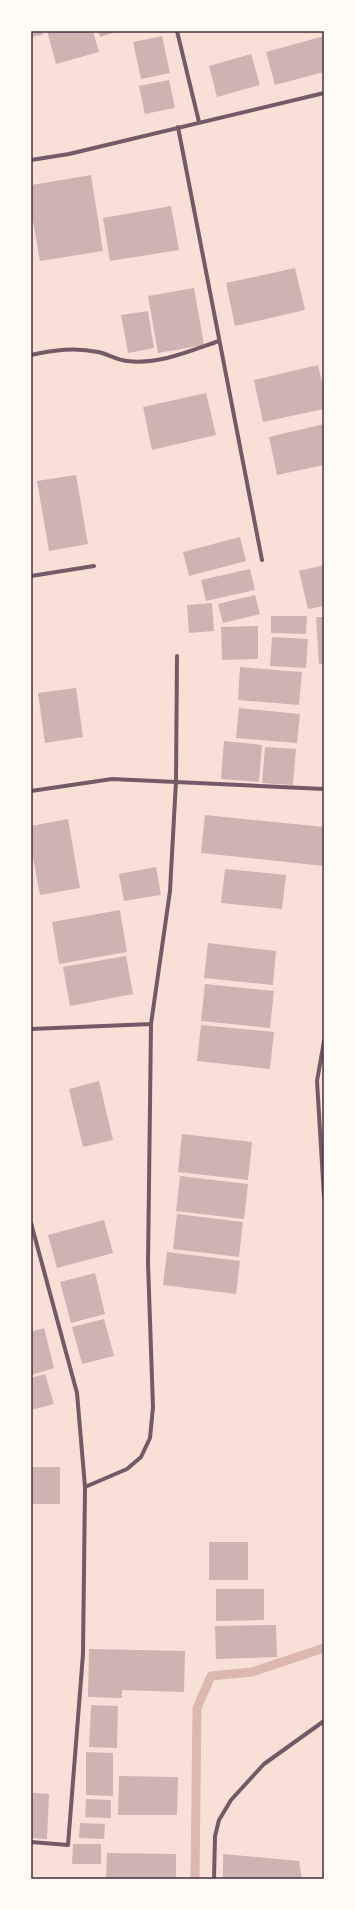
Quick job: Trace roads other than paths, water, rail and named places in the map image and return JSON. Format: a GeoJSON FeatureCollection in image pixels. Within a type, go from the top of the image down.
{"type":"FeatureCollection","features":[{"type":"Feature","properties":{"kind":"street"},"geometry":{"type":"LineString","coordinates":[[177,31],[199,122]]}},
{"type":"Feature","properties":{"kind":"street"},"geometry":{"type":"LineString","coordinates":[[31,160],[69,154],[324,93]]}},
{"type":"Feature","properties":{"kind":"street"},"geometry":{"type":"LineString","coordinates":[[178,127],[262,560]]}},
{"type":"Feature","properties":{"kind":"street"},"geometry":{"type":"LineString","coordinates":[[31,355],[59,349],[80,349],[99,352],[126,361],[146,362],[167,358],[219,341]]}},
{"type":"Feature","properties":{"kind":"street"},"geometry":{"type":"LineString","coordinates":[[31,576],[94,566]]}},
{"type":"Feature","properties":{"kind":"street"},"geometry":{"type":"LineString","coordinates":[[85,1487],[127,1469],[141,1457],[150,1438],[154,1407],[148,1263],[151,1024],[170,891],[176,781],[178,656]]}},
{"type":"Feature","properties":{"kind":"street"},"geometry":{"type":"LineString","coordinates":[[31,791],[112,779],[324,789]]}},
{"type":"Feature","properties":{"kind":"street"},"geometry":{"type":"LineString","coordinates":[[31,1030],[151,1024]]}},
{"type":"Feature","properties":{"kind":"street"},"geometry":{"type":"LineString","coordinates":[[324,1041],[317,1081],[324,1197]]}},
{"type":"Feature","properties":{"kind":"street"},"geometry":{"type":"LineString","coordinates":[[31,1223],[77,1393],[85,1487],[83,1654],[68,1845],[31,1842]]}},
{"type":"Feature","properties":{"kind":"street"},"geometry":{"type":"LineString","coordinates":[[214,1879],[215,1836],[219,1820],[231,1800],[264,1764],[324,1721]]}},
{"type":"Feature","properties":{"kind":"waterway"},"geometry":{"type":"LineString","coordinates":[[195,1879],[197,1708],[211,1676],[252,1672],[324,1648]]}}]}
